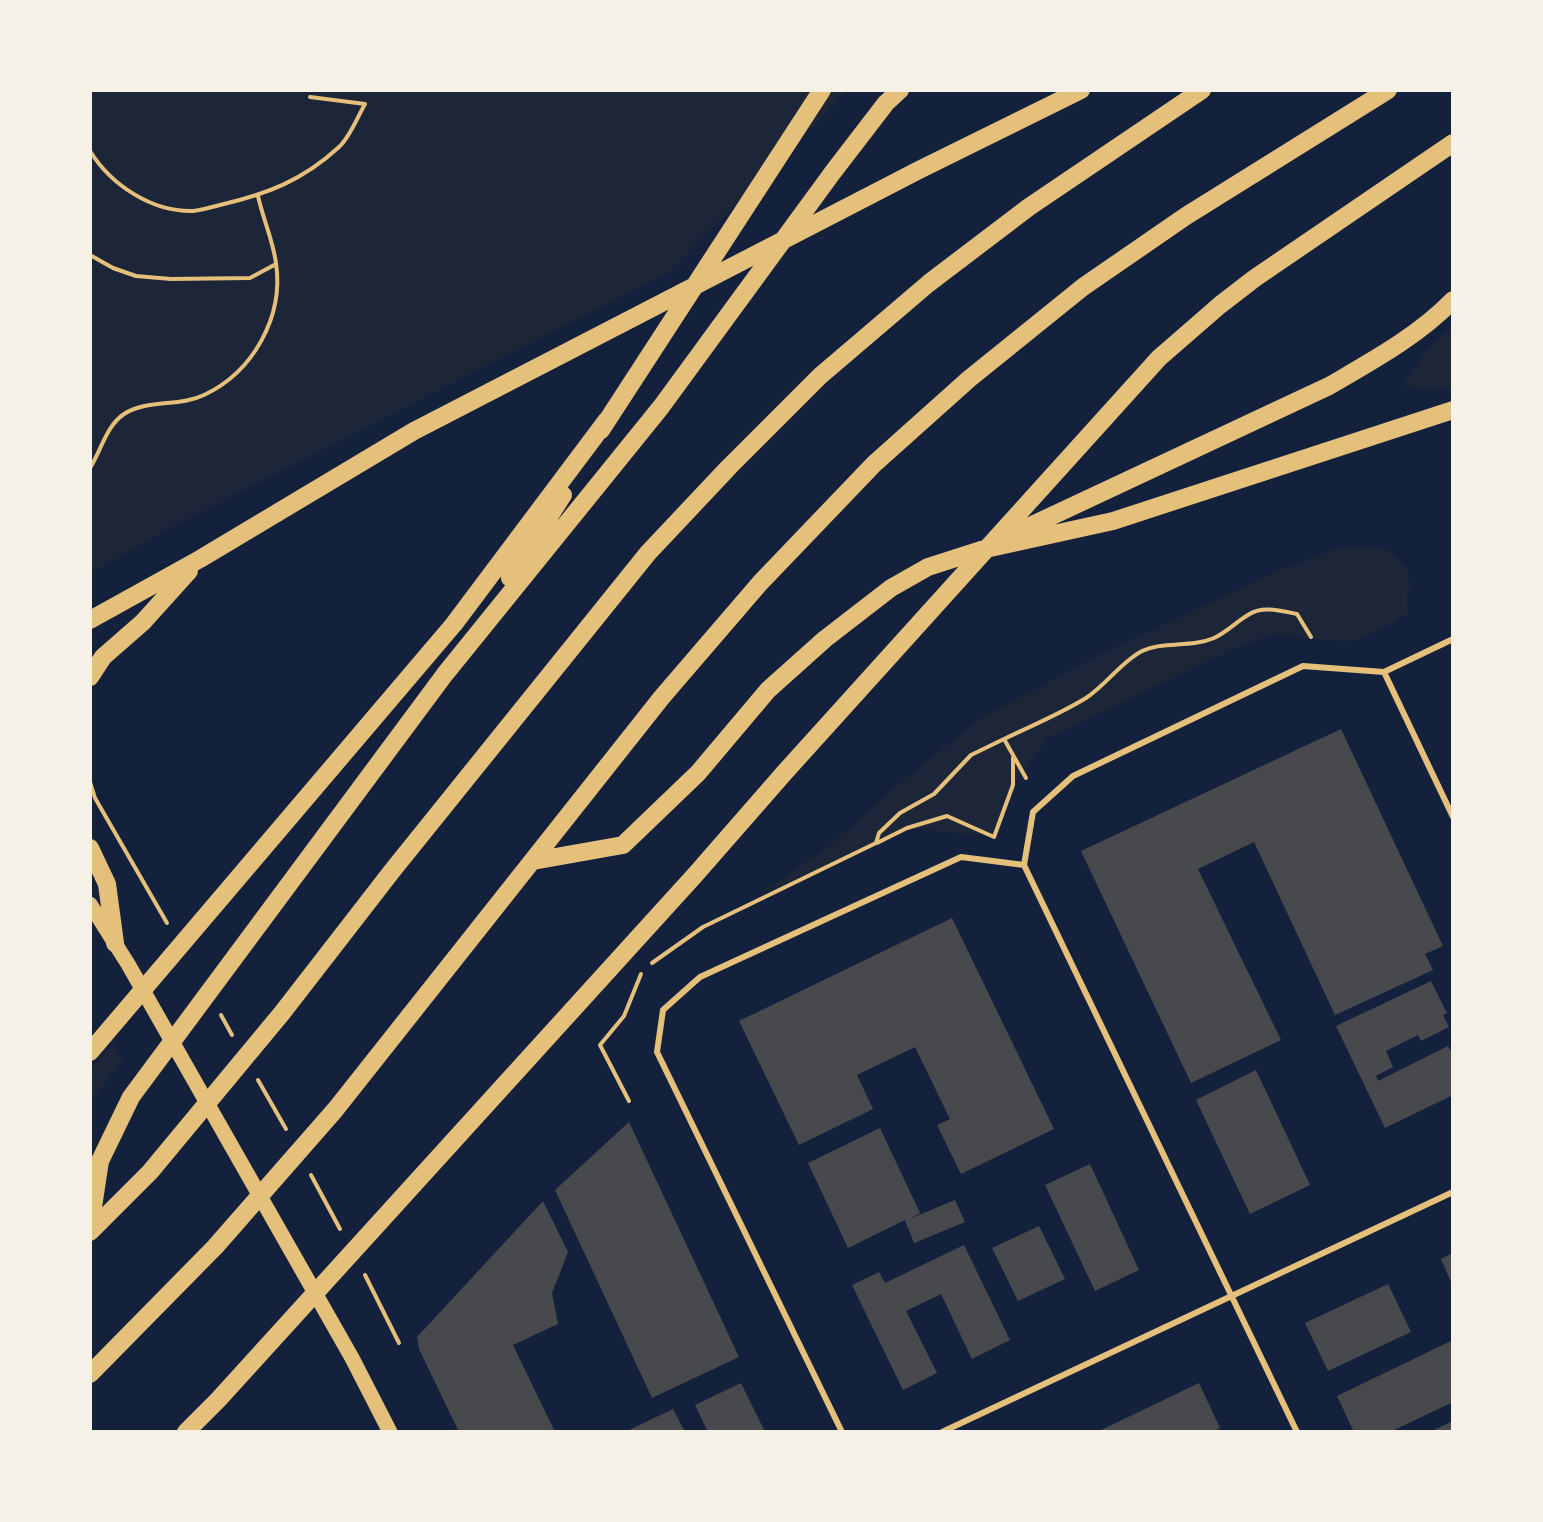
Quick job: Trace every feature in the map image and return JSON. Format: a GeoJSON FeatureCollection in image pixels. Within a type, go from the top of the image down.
{"type":"FeatureCollection","features":[{"type":"Feature","properties":{"kind":"highway"},"geometry":{"type":"LineString","coordinates":[[446,674],[550,517],[607,420],[822,90]]}},
{"type":"Feature","properties":{"kind":"highway"},"geometry":{"type":"LineString","coordinates":[[90,1227],[99,1161],[131,1097],[446,674],[661,407],[833,172],[886,103],[900,90]]}},
{"type":"Feature","properties":{"kind":"highway"},"geometry":{"type":"LineString","coordinates":[[90,620],[200,559],[414,431],[918,170],[1081,90]]}},
{"type":"Feature","properties":{"kind":"highway"},"geometry":{"type":"LineString","coordinates":[[90,1232],[150,1173],[282,1013],[450,798],[648,553],[729,467],[820,376],[929,283],[1029,207],[1202,90]]}},
{"type":"Feature","properties":{"kind":"highway"},"geometry":{"type":"LineString","coordinates":[[90,1374],[215,1247],[335,1110],[662,697],[760,583],[874,464],[969,379],[1083,287],[1186,216],[1298,144],[1388,90]]}},
{"type":"Feature","properties":{"kind":"highway"},"geometry":{"type":"LineString","coordinates":[[186,1432],[218,1400],[439,1158],[1159,358],[1255,278],[1453,142]]}},
{"type":"Feature","properties":{"kind":"highway"},"geometry":{"type":"LineString","coordinates":[[981,550],[1329,386],[1380,357],[1453,300]]}},
{"type":"Feature","properties":{"kind":"highway"},"geometry":{"type":"LineString","coordinates":[[532,861],[622,845],[699,773],[768,690],[825,639],[900,582],[928,567],[981,550],[1113,521],[1453,410]]}},
{"type":"Feature","properties":{"kind":"highway"},"geometry":{"type":"LineString","coordinates":[[90,1052],[454,624],[607,420]]}},
{"type":"Feature","properties":{"kind":"highway"},"geometry":{"type":"LineString","coordinates":[[90,677],[103,657],[144,622],[200,559]]}},
{"type":"Feature","properties":{"kind":"highway"},"geometry":{"type":"LineString","coordinates":[[90,848],[107,884],[115,943]]}},
{"type":"Feature","properties":{"kind":"main road"},"geometry":{"type":"LineString","coordinates":[[90,904],[128,964],[352,1358],[390,1432]]}},
{"type":"Feature","properties":{"kind":"street"},"geometry":{"type":"LineString","coordinates":[[1297,1432],[1024,865],[1033,812],[1073,776],[1303,666],[1384,672],[1453,639]]}},
{"type":"Feature","properties":{"kind":"street"},"geometry":{"type":"LineString","coordinates":[[1384,672],[1453,818]]}},
{"type":"Feature","properties":{"kind":"street"},"geometry":{"type":"LineString","coordinates":[[842,1432],[657,1052],[663,1010],[700,977],[961,857],[1024,865]]}},
{"type":"Feature","properties":{"kind":"street"},"geometry":{"type":"LineString","coordinates":[[942,1432],[1453,1192]]}},
{"type":"Feature","properties":{"kind":"path"},"geometry":{"type":"LineString","coordinates":[[90,151],[114,180],[135,195],[164,207],[193,211],[258,196],[290,182],[340,146],[365,104],[310,96]]}},
{"type":"Feature","properties":{"kind":"path"},"geometry":{"type":"LineString","coordinates":[[90,468],[111,428],[123,415],[142,406],[184,401],[205,395],[242,368],[258,348],[273,316],[276,295],[276,263],[258,196]]}},
{"type":"Feature","properties":{"kind":"path"},"geometry":{"type":"LineString","coordinates":[[90,255],[113,268],[136,276],[171,279],[250,278],[276,263]]}},
{"type":"Feature","properties":{"kind":"path"},"geometry":{"type":"LineString","coordinates":[[876,843],[879,833],[900,813],[934,794],[971,755],[1086,698],[1131,659],[1144,651],[1166,646],[1188,645],[1214,638],[1250,614],[1265,609],[1297,614],[1311,637]]}},
{"type":"Feature","properties":{"kind":"path"},"geometry":{"type":"LineString","coordinates":[[1004,739],[1026,778]]}},
{"type":"Feature","properties":{"kind":"path"},"geometry":{"type":"LineString","coordinates":[[629,1101],[600,1045],[624,1016],[643,970],[703,927],[907,828],[947,816],[993,837],[1013,785],[1013,756]]}},
{"type":"Feature","properties":{"kind":"path"},"geometry":{"type":"LineString","coordinates":[[90,782],[95,798],[173,933]]}},
{"type":"Feature","properties":{"kind":"path"},"geometry":{"type":"LineString","coordinates":[[221,1015],[232,1035]]}},
{"type":"Feature","properties":{"kind":"path"},"geometry":{"type":"LineString","coordinates":[[256,1076],[291,1138]]}},
{"type":"Feature","properties":{"kind":"path"},"geometry":{"type":"LineString","coordinates":[[307,1169],[341,1231]]}},
{"type":"Feature","properties":{"kind":"path"},"geometry":{"type":"LineString","coordinates":[[362,1270],[399,1343]]}},
{"type":"Feature","properties":{"kind":"shaded area"},"geometry":{"type":"Polygon","coordinates":[[[90,90],[849,90],[668,273],[167,530],[90,574],[90,90]]]}},
{"type":"Feature","properties":{"kind":"shaded area"},"geometry":{"type":"Polygon","coordinates":[[[1453,325],[1453,388],[1432,391],[1403,385],[1425,352],[1453,325]]]}},
{"type":"Feature","properties":{"kind":"shaded area"},"geometry":{"type":"Polygon","coordinates":[[[1381,546],[1406,565],[1410,585],[1407,599],[1409,613],[1392,624],[1356,641],[1332,641],[1275,634],[1245,644],[1047,739],[1013,785],[994,837],[907,828],[755,897],[830,845],[897,785],[979,719],[1100,654],[1284,568],[1339,547],[1381,546]]]}},
{"type":"Feature","properties":{"kind":"shaded area"},"geometry":{"type":"Polygon","coordinates":[[[114,1043],[123,1059],[90,1103],[90,1069],[114,1043]]]}},
{"type":"Feature","properties":{"kind":"building"},"geometry":{"type":"Polygon","coordinates":[[[1341,729],[1443,946],[1425,954],[1433,970],[1335,1015],[1254,842],[1198,869],[1281,1040],[1191,1083],[1081,851],[1341,729]]]}},
{"type":"Feature","properties":{"kind":"building"},"geometry":{"type":"Polygon","coordinates":[[[952,918],[1054,1129],[961,1174],[937,1125],[950,1119],[915,1047],[857,1075],[873,1109],[799,1145],[739,1021],[952,918]]]}},
{"type":"Feature","properties":{"kind":"building"},"geometry":{"type":"Polygon","coordinates":[[[1431,981],[1447,1013],[1443,1015],[1449,1027],[1421,1041],[1418,1035],[1386,1051],[1393,1067],[1376,1076],[1378,1081],[1448,1046],[1453,1055],[1453,1095],[1385,1128],[1336,1026],[1431,981]]]}},
{"type":"Feature","properties":{"kind":"building"},"geometry":{"type":"Polygon","coordinates":[[[1256,1070],[1310,1185],[1250,1214],[1196,1100],[1256,1070]]]}},
{"type":"Feature","properties":{"kind":"building"},"geometry":{"type":"Polygon","coordinates":[[[629,1122],[739,1357],[652,1398],[555,1190],[629,1122]]]}},
{"type":"Feature","properties":{"kind":"building"},"geometry":{"type":"Polygon","coordinates":[[[880,1128],[920,1213],[909,1219],[955,1200],[965,1222],[914,1243],[905,1220],[848,1248],[808,1163],[880,1128]]]}},
{"type":"Feature","properties":{"kind":"building"},"geometry":{"type":"Polygon","coordinates":[[[1090,1164],[1139,1270],[1095,1291],[1045,1185],[1090,1164]]]}},
{"type":"Feature","properties":{"kind":"building"},"geometry":{"type":"Polygon","coordinates":[[[543,1201],[568,1252],[552,1293],[558,1324],[513,1345],[555,1432],[459,1432],[419,1349],[417,1337],[543,1201]]]}},
{"type":"Feature","properties":{"kind":"building"},"geometry":{"type":"Polygon","coordinates":[[[1039,1226],[1065,1279],[1018,1301],[992,1248],[1039,1226]]]}},
{"type":"Feature","properties":{"kind":"building"},"geometry":{"type":"Polygon","coordinates":[[[964,1245],[1010,1340],[972,1359],[941,1294],[906,1311],[937,1373],[903,1390],[852,1285],[879,1272],[885,1283],[964,1245]]]}},
{"type":"Feature","properties":{"kind":"building"},"geometry":{"type":"Polygon","coordinates":[[[1453,1253],[1453,1287],[1441,1259],[1453,1253]]]}},
{"type":"Feature","properties":{"kind":"building"},"geometry":{"type":"Polygon","coordinates":[[[1388,1284],[1411,1332],[1328,1371],[1305,1323],[1388,1284]]]}},
{"type":"Feature","properties":{"kind":"building"},"geometry":{"type":"Polygon","coordinates":[[[1453,1340],[1453,1402],[1390,1432],[1354,1432],[1337,1396],[1453,1340]]]}},
{"type":"Feature","properties":{"kind":"building"},"geometry":{"type":"Polygon","coordinates":[[[741,1383],[765,1432],[708,1432],[695,1405],[741,1383]]]}},
{"type":"Feature","properties":{"kind":"building"},"geometry":{"type":"Polygon","coordinates":[[[1199,1383],[1220,1428],[1211,1432],[1097,1432],[1199,1383]]]}},
{"type":"Feature","properties":{"kind":"building"},"geometry":{"type":"Polygon","coordinates":[[[673,1409],[685,1432],[625,1432],[673,1409]]]}},
{"type":"Feature","properties":{"kind":"building"},"geometry":{"type":"Polygon","coordinates":[[[1453,1421],[1453,1432],[1430,1432],[1453,1421]]]}}]}
